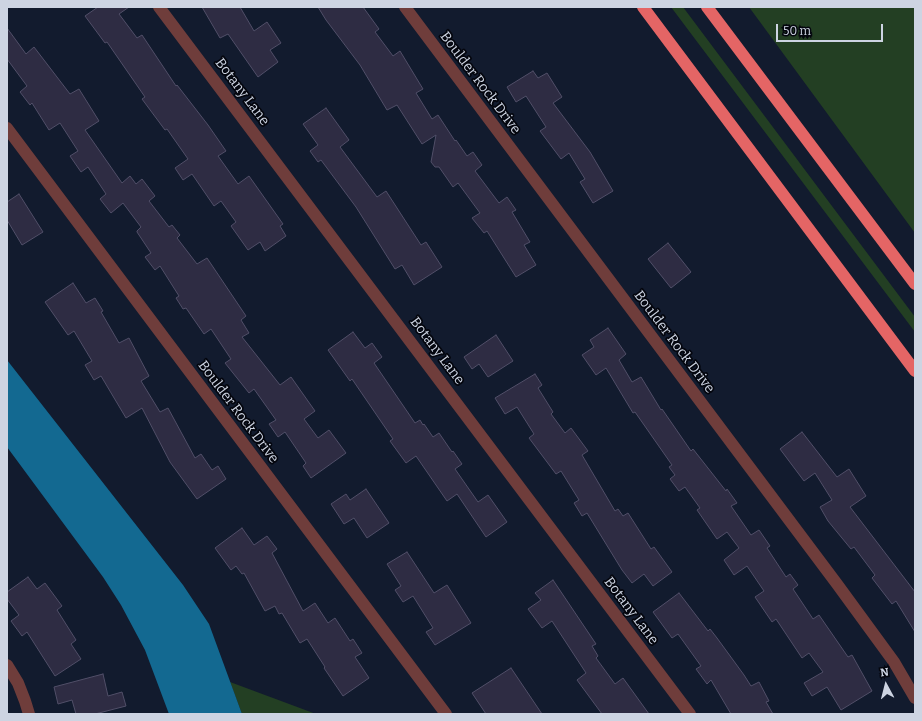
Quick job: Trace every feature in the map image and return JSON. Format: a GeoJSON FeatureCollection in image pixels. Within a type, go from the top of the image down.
{"type":"FeatureCollection","features":[{"type":"Feature","properties":{"kind":"highway"},"geometry":{"type":"LineString","coordinates":[[643,7],[915,371]]}},
{"type":"Feature","properties":{"kind":"highway"},"geometry":{"type":"LineString","coordinates":[[708,7],[915,284]]}},
{"type":"Feature","properties":{"kind":"street","name":"Botany Lane"},"geometry":{"type":"LineString","coordinates":[[159,7],[690,714]]}},
{"type":"Feature","properties":{"kind":"street","name":"Boulder Rock Drive"},"geometry":{"type":"LineString","coordinates":[[404,7],[842,590],[894,662],[915,698]]}},
{"type":"Feature","properties":{"kind":"street","name":"Boulder Rock Drive"},"geometry":{"type":"LineString","coordinates":[[7,128],[446,714]]}},
{"type":"Feature","properties":{"kind":"street"},"geometry":{"type":"LineString","coordinates":[[7,665],[18,683],[26,701],[29,714]]}},
{"type":"Feature","properties":{"kind":"green space"},"geometry":{"type":"Polygon","coordinates":[[[671,7],[683,7],[915,317],[915,332],[671,7]]]}},
{"type":"Feature","properties":{"kind":"green space"},"geometry":{"type":"Polygon","coordinates":[[[749,7],[915,7],[915,233],[749,7]]]}},
{"type":"Feature","properties":{"kind":"green space"},"geometry":{"type":"Polygon","coordinates":[[[230,682],[316,714],[242,714],[230,682]]]}},
{"type":"Feature","properties":{"kind":"water"},"geometry":{"type":"Polygon","coordinates":[[[7,360],[183,585],[209,624],[242,714],[169,714],[145,650],[121,605],[103,577],[7,447],[7,360]]]}},
{"type":"Feature","properties":{"kind":"building"},"geometry":{"type":"Polygon","coordinates":[[[98,7],[129,7],[119,14],[137,38],[142,35],[176,86],[177,85],[208,125],[226,151],[218,156],[238,184],[249,176],[283,224],[280,226],[286,236],[265,251],[260,242],[248,250],[231,226],[236,222],[221,201],[214,206],[192,174],[183,180],[175,168],[188,159],[167,129],[165,130],[142,99],[145,97],[107,42],[105,43],[85,16],[98,7]]]}},
{"type":"Feature","properties":{"kind":"building"},"geometry":{"type":"Polygon","coordinates":[[[202,7],[240,7],[254,31],[267,22],[281,43],[270,50],[278,62],[258,77],[228,34],[220,38],[202,7]]]}},
{"type":"Feature","properties":{"kind":"building"},"geometry":{"type":"Polygon","coordinates":[[[318,7],[363,7],[379,29],[375,32],[393,56],[400,51],[423,89],[416,93],[432,119],[438,115],[467,156],[473,152],[482,165],[475,171],[499,203],[507,197],[516,210],[512,212],[530,242],[524,245],[536,265],[516,277],[487,231],[484,233],[472,218],[480,213],[458,183],[453,187],[439,167],[435,167],[431,162],[436,135],[422,144],[397,105],[387,110],[360,65],[318,7]]]}},
{"type":"Feature","properties":{"kind":"building"},"geometry":{"type":"Polygon","coordinates":[[[7,28],[26,54],[34,47],[70,94],[79,89],[99,121],[85,130],[122,183],[130,176],[136,184],[142,179],[155,196],[149,201],[169,227],[172,225],[180,235],[177,238],[197,264],[207,258],[246,316],[241,320],[249,333],[242,337],[280,385],[291,377],[315,411],[304,419],[318,438],[329,430],[346,453],[311,478],[303,466],[306,463],[285,432],[278,437],[269,424],[276,420],[254,389],[249,393],[225,363],[231,359],[211,329],[204,334],[186,308],[183,309],[176,298],[179,296],[160,266],[155,270],[145,257],[151,253],[137,232],[141,227],[123,203],[111,213],[100,199],[106,194],[88,167],[81,172],[70,156],[78,151],[60,123],[49,130],[32,103],[30,105],[20,92],[27,86],[7,59],[7,28]]]}},
{"type":"Feature","properties":{"kind":"building"},"geometry":{"type":"Polygon","coordinates":[[[533,71],[538,78],[547,73],[562,97],[553,103],[590,152],[613,191],[593,203],[580,182],[585,179],[569,153],[561,159],[540,131],[546,127],[526,96],[516,102],[507,87],[533,71]]]}},
{"type":"Feature","properties":{"kind":"building"},"geometry":{"type":"Polygon","coordinates":[[[326,108],[349,140],[340,147],[377,197],[386,191],[421,245],[426,242],[442,267],[414,285],[402,265],[395,269],[356,207],[321,160],[318,162],[310,151],[318,145],[303,124],[326,108]]]}},
{"type":"Feature","properties":{"kind":"building"},"geometry":{"type":"Polygon","coordinates":[[[19,194],[43,232],[22,245],[7,220],[7,202],[19,194]]]}},
{"type":"Feature","properties":{"kind":"building"},"geometry":{"type":"Polygon","coordinates":[[[668,243],[691,272],[671,288],[648,259],[668,243]]]}},
{"type":"Feature","properties":{"kind":"building"},"geometry":{"type":"Polygon","coordinates":[[[73,283],[86,303],[95,298],[103,311],[101,312],[119,343],[129,338],[149,376],[141,381],[160,412],[168,408],[195,458],[201,454],[212,470],[218,466],[226,479],[197,499],[170,462],[142,408],[126,418],[101,376],[94,380],[85,365],[92,361],[74,331],[68,335],[45,302],[73,283]]]}},
{"type":"Feature","properties":{"kind":"building"},"geometry":{"type":"Polygon","coordinates":[[[608,328],[626,354],[619,360],[632,382],[641,377],[661,410],[662,409],[691,451],[693,449],[737,503],[731,506],[751,535],[759,530],[770,546],[767,548],[786,577],[790,574],[798,585],[793,589],[813,619],[819,615],[848,657],[852,655],[872,691],[841,710],[827,687],[812,696],[804,683],[823,672],[809,653],[802,658],[776,619],[772,622],[755,597],[764,591],[747,566],[734,575],[724,560],[739,548],[727,532],[717,539],[697,510],[700,508],[685,487],[679,491],[670,479],[675,475],[669,467],[672,465],[635,412],[633,413],[606,368],[596,375],[582,355],[594,347],[590,340],[608,328]]]}},
{"type":"Feature","properties":{"kind":"building"},"geometry":{"type":"Polygon","coordinates":[[[353,332],[365,348],[372,343],[382,357],[374,363],[415,423],[420,420],[433,437],[439,433],[452,452],[453,451],[462,464],[455,469],[478,502],[488,495],[507,522],[486,537],[457,494],[447,501],[416,456],[406,463],[390,441],[393,439],[352,379],[350,381],[328,350],[353,332]]]}},
{"type":"Feature","properties":{"kind":"building"},"geometry":{"type":"Polygon","coordinates":[[[496,335],[513,361],[488,377],[479,364],[472,369],[464,357],[496,335]]]}},
{"type":"Feature","properties":{"kind":"building"},"geometry":{"type":"Polygon","coordinates":[[[535,374],[542,385],[538,388],[553,412],[551,414],[565,433],[571,428],[588,451],[582,455],[615,511],[618,509],[623,516],[628,513],[651,549],[654,547],[672,572],[653,586],[644,574],[632,583],[622,570],[587,513],[582,516],[574,503],[579,500],[561,471],[556,474],[529,438],[534,434],[517,407],[505,414],[495,398],[535,374]]]}},
{"type":"Feature","properties":{"kind":"building"},"geometry":{"type":"Polygon","coordinates":[[[802,432],[837,477],[849,469],[866,496],[850,507],[915,592],[915,632],[896,601],[892,604],[872,578],[875,575],[854,547],[851,549],[828,521],[820,507],[832,500],[815,473],[804,481],[780,449],[802,432]]]}},
{"type":"Feature","properties":{"kind":"building"},"geometry":{"type":"Polygon","coordinates":[[[366,489],[389,523],[367,538],[354,518],[344,524],[331,504],[346,494],[350,500],[366,489]]]}},
{"type":"Feature","properties":{"kind":"building"},"geometry":{"type":"Polygon","coordinates":[[[242,528],[254,545],[267,536],[277,549],[272,553],[303,611],[315,603],[328,623],[335,618],[350,641],[353,639],[362,653],[355,657],[369,678],[343,696],[307,639],[300,643],[282,613],[279,614],[275,606],[265,611],[244,573],[242,574],[236,566],[231,570],[215,548],[242,528]]]}},
{"type":"Feature","properties":{"kind":"building"},"geometry":{"type":"Polygon","coordinates":[[[407,552],[434,593],[447,585],[471,623],[435,645],[426,632],[433,628],[413,596],[403,602],[395,590],[401,586],[387,564],[407,552]]]}},
{"type":"Feature","properties":{"kind":"building"},"geometry":{"type":"Polygon","coordinates":[[[28,577],[37,589],[45,583],[62,606],[57,610],[76,640],[71,644],[81,659],[55,676],[27,632],[22,636],[11,621],[19,615],[7,599],[7,592],[28,577]]]}},
{"type":"Feature","properties":{"kind":"building"},"geometry":{"type":"Polygon","coordinates":[[[553,580],[596,644],[592,646],[598,656],[596,658],[615,684],[623,678],[649,714],[602,714],[577,680],[586,673],[552,621],[542,628],[528,609],[541,600],[535,593],[553,580]]]}},
{"type":"Feature","properties":{"kind":"building"},"geometry":{"type":"Polygon","coordinates":[[[679,593],[708,631],[710,629],[717,638],[751,686],[759,682],[769,701],[766,702],[773,714],[731,714],[711,680],[707,684],[696,669],[701,666],[678,634],[672,638],[653,612],[679,593]]]}},
{"type":"Feature","properties":{"kind":"building"},"geometry":{"type":"Polygon","coordinates":[[[511,668],[542,714],[486,714],[472,693],[511,668]]]}},
{"type":"Feature","properties":{"kind":"building"},"geometry":{"type":"Polygon","coordinates":[[[103,674],[108,696],[122,692],[126,706],[95,714],[76,714],[72,700],[58,704],[54,687],[103,674]]]}}]}
